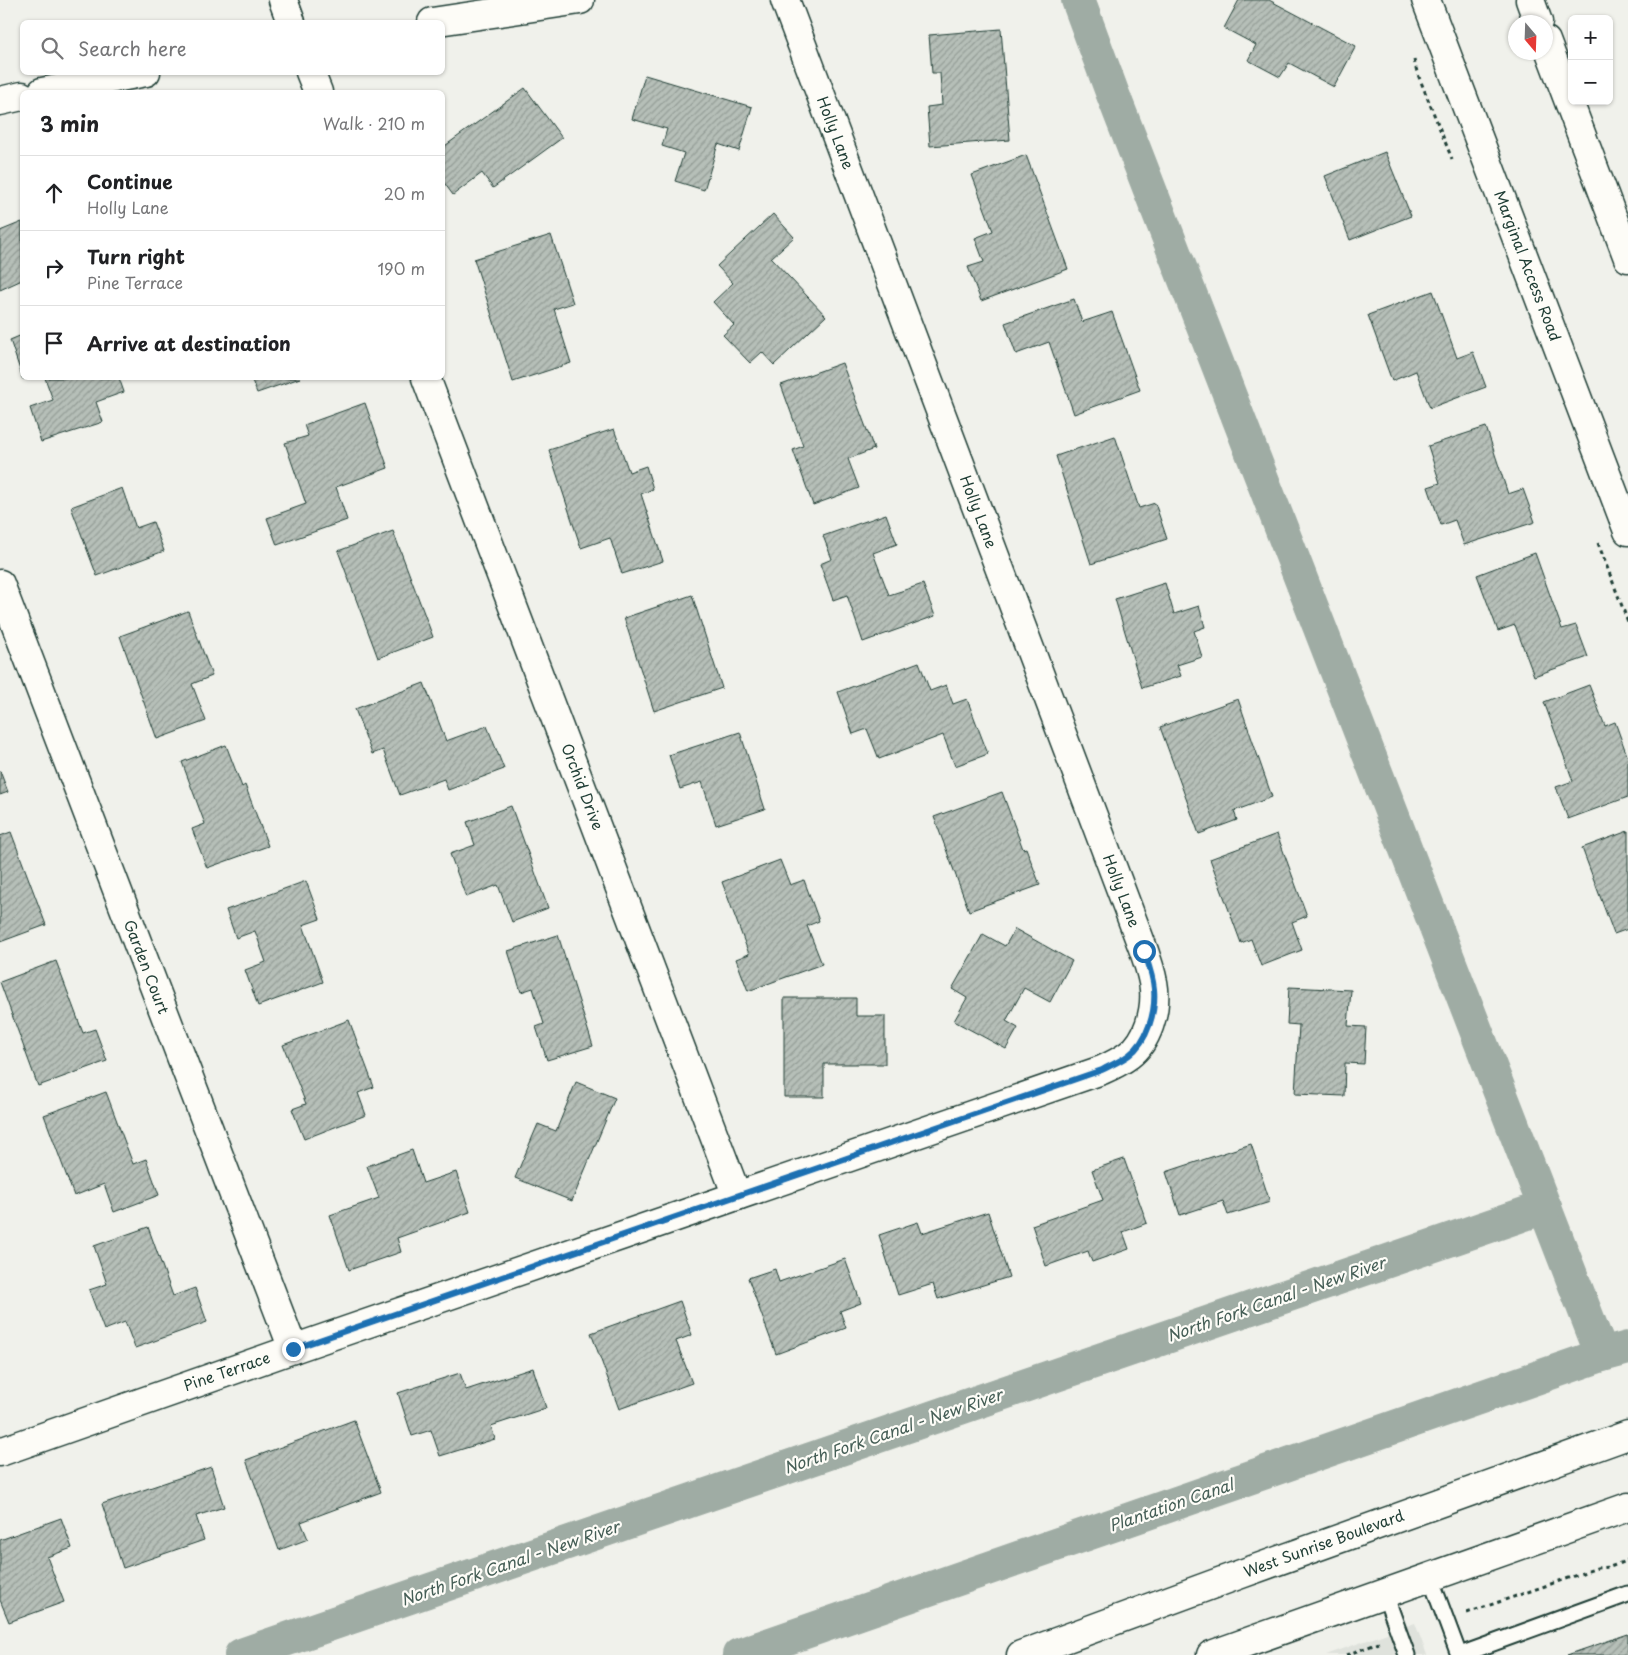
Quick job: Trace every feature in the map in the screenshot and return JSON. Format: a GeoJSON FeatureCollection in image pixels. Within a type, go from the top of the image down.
{"type":"FeatureCollection","features":[{"type":"Feature","properties":{"kind":"main road"},"geometry":{"type":"LineString","coordinates":[[283,0],[290,20]]}},
{"type":"Feature","properties":{"kind":"main road"},"geometry":{"type":"LineString","coordinates":[[445,20],[580,0]]}},
{"type":"Feature","properties":{"kind":"main road","name":"Holly Lane"},"geometry":{"type":"LineString","coordinates":[[785,0],[1144,951],[1154,988],[1154,1004],[1148,1027]]}},
{"type":"Feature","properties":{"kind":"main road","name":"Marginal Access Road"},"geometry":{"type":"LineString","coordinates":[[1426,0],[1628,531]]}},
{"type":"Feature","properties":{"kind":"main road"},"geometry":{"type":"LineString","coordinates":[[1530,0],[1535,15]]}},
{"type":"Feature","properties":{"kind":"main road"},"geometry":{"type":"LineString","coordinates":[[1553,60],[1628,258]]}},
{"type":"Feature","properties":{"kind":"main road"},"geometry":{"type":"LineString","coordinates":[[52,90],[130,75]]}},
{"type":"Feature","properties":{"kind":"main road"},"geometry":{"type":"LineString","coordinates":[[311,75],[317,90]]}},
{"type":"Feature","properties":{"kind":"main road"},"geometry":{"type":"LineString","coordinates":[[0,101],[20,96]]}},
{"type":"Feature","properties":{"kind":"main road","name":"Orchid Drive"},"geometry":{"type":"LineString","coordinates":[[427,380],[737,1196]]}},
{"type":"Feature","properties":{"kind":"main road","name":"Garden Court"},"geometry":{"type":"LineString","coordinates":[[0,584],[293,1349]]}},
{"type":"Feature","properties":{"kind":"main road","name":"Pine Terrace"},"geometry":{"type":"LineString","coordinates":[[0,1452],[1102,1070],[1129,1056],[1138,1048],[1148,1027]]}},
{"type":"Feature","properties":{"kind":"main road","name":"West Sunrise Boulevard"},"geometry":{"type":"LineString","coordinates":[[1021,1655],[1251,1570],[1628,1435]]}},
{"type":"Feature","properties":{"kind":"main road"},"geometry":{"type":"LineString","coordinates":[[1211,1655],[1628,1507]]}},
{"type":"Feature","properties":{"kind":"lane"},"geometry":{"type":"LineString","coordinates":[[1430,1577],[1460,1655],[1628,1594]]}},
{"type":"Feature","properties":{"kind":"lane"},"geometry":{"type":"LineString","coordinates":[[1385,1594],[1407,1655]]}},
{"type":"Feature","properties":{"kind":"path"},"geometry":{"type":"LineString","coordinates":[[1446,1620],[1597,1568],[1610,1567],[1628,1560]]}},
{"type":"Feature","properties":{"kind":"path"},"geometry":{"type":"LineString","coordinates":[[1346,1655],[1400,1636]]}},
{"type":"Feature","properties":{"kind":"shaded area"},"geometry":{"type":"Polygon","coordinates":[[[1415,1623],[1427,1655],[1326,1655],[1415,1623]]]}},
{"type":"Feature","properties":{"kind":"building"},"geometry":{"type":"Polygon","coordinates":[[[1239,0],[1269,0],[1356,46],[1334,87],[1289,63],[1280,77],[1248,60],[1256,45],[1224,28],[1239,0]]]}},
{"type":"Feature","properties":{"kind":"building"},"geometry":{"type":"Polygon","coordinates":[[[1001,29],[1010,140],[930,146],[927,107],[942,105],[940,73],[932,73],[929,35],[1001,29]]]}},
{"type":"Feature","properties":{"kind":"building"},"geometry":{"type":"Polygon","coordinates":[[[645,75],[752,107],[739,151],[718,144],[704,190],[675,181],[684,153],[662,146],[667,129],[632,119],[645,75]]]}},
{"type":"Feature","properties":{"kind":"building"},"geometry":{"type":"Polygon","coordinates":[[[525,88],[562,138],[493,188],[482,173],[453,195],[445,184],[445,146],[525,88]]]}},
{"type":"Feature","properties":{"kind":"building"},"geometry":{"type":"Polygon","coordinates":[[[1385,152],[1411,216],[1350,240],[1325,176],[1385,152]]]}},
{"type":"Feature","properties":{"kind":"building"},"geometry":{"type":"Polygon","coordinates":[[[1026,155],[1068,269],[981,301],[968,267],[984,262],[975,238],[993,231],[972,175],[1026,155]]]}},
{"type":"Feature","properties":{"kind":"building"},"geometry":{"type":"Polygon","coordinates":[[[773,214],[794,237],[771,258],[826,316],[774,365],[762,352],[750,363],[723,335],[734,325],[713,302],[733,283],[717,266],[773,214]]]}},
{"type":"Feature","properties":{"kind":"building"},"geometry":{"type":"Polygon","coordinates":[[[20,223],[20,281],[0,290],[0,231],[20,223]]]}},
{"type":"Feature","properties":{"kind":"building"},"geometry":{"type":"Polygon","coordinates":[[[551,235],[573,303],[554,309],[571,363],[513,382],[474,259],[551,235]]]}},
{"type":"Feature","properties":{"kind":"building"},"geometry":{"type":"Polygon","coordinates":[[[1433,291],[1457,358],[1473,352],[1486,387],[1430,408],[1416,371],[1392,381],[1368,315],[1433,291]]]}},
{"type":"Feature","properties":{"kind":"building"},"geometry":{"type":"Polygon","coordinates":[[[1074,299],[1082,322],[1112,312],[1140,390],[1074,414],[1049,342],[1016,354],[1005,323],[1074,299]]]}},
{"type":"Feature","properties":{"kind":"building"},"geometry":{"type":"Polygon","coordinates":[[[20,336],[20,370],[10,340],[20,336]]]}},
{"type":"Feature","properties":{"kind":"building"},"geometry":{"type":"Polygon","coordinates":[[[842,363],[874,449],[848,459],[859,488],[813,505],[793,450],[803,446],[781,385],[842,363]]]}},
{"type":"Feature","properties":{"kind":"building"},"geometry":{"type":"Polygon","coordinates":[[[46,380],[120,380],[124,392],[96,402],[103,422],[41,442],[30,408],[53,400],[46,380]]]}},
{"type":"Feature","properties":{"kind":"building"},"geometry":{"type":"Polygon","coordinates":[[[252,380],[294,380],[257,393],[252,380]]]}},
{"type":"Feature","properties":{"kind":"building"},"geometry":{"type":"Polygon","coordinates":[[[365,403],[388,468],[336,487],[347,520],[277,545],[267,518],[306,504],[285,443],[308,436],[304,425],[365,403]]]}},
{"type":"Feature","properties":{"kind":"building"},"geometry":{"type":"Polygon","coordinates":[[[1486,427],[1508,494],[1523,489],[1535,522],[1464,545],[1455,520],[1441,525],[1428,487],[1440,483],[1428,446],[1486,427]]]}},
{"type":"Feature","properties":{"kind":"building"},"geometry":{"type":"Polygon","coordinates":[[[614,429],[629,472],[646,466],[653,489],[641,494],[663,561],[622,574],[610,538],[581,548],[549,450],[614,429]]]}},
{"type":"Feature","properties":{"kind":"building"},"geometry":{"type":"Polygon","coordinates":[[[1115,436],[1139,508],[1155,503],[1167,539],[1091,564],[1056,456],[1115,436]]]}},
{"type":"Feature","properties":{"kind":"building"},"geometry":{"type":"Polygon","coordinates":[[[122,488],[136,528],[153,522],[164,551],[97,576],[71,507],[122,488]]]}},
{"type":"Feature","properties":{"kind":"building"},"geometry":{"type":"Polygon","coordinates":[[[886,514],[897,544],[873,553],[889,595],[923,584],[935,616],[863,642],[847,595],[833,600],[820,564],[832,559],[823,536],[886,514]]]}},
{"type":"Feature","properties":{"kind":"building"},"geometry":{"type":"Polygon","coordinates":[[[393,531],[433,637],[378,658],[338,551],[393,531]]]}},
{"type":"Feature","properties":{"kind":"building"},"geometry":{"type":"Polygon","coordinates":[[[1535,553],[1562,629],[1576,625],[1588,657],[1534,676],[1515,625],[1498,631],[1477,575],[1535,553]]]}},
{"type":"Feature","properties":{"kind":"building"},"geometry":{"type":"Polygon","coordinates":[[[1165,583],[1174,614],[1199,606],[1205,627],[1194,631],[1202,657],[1177,665],[1181,676],[1142,688],[1115,599],[1165,583]]]}},
{"type":"Feature","properties":{"kind":"building"},"geometry":{"type":"Polygon","coordinates":[[[692,595],[722,688],[654,711],[624,618],[692,595]]]}},
{"type":"Feature","properties":{"kind":"building"},"geometry":{"type":"Polygon","coordinates":[[[188,611],[212,676],[192,684],[206,721],[157,739],[120,636],[188,611]]]}},
{"type":"Feature","properties":{"kind":"building"},"geometry":{"type":"Polygon","coordinates":[[[919,662],[930,691],[946,685],[953,704],[967,699],[988,754],[955,766],[943,735],[879,759],[867,729],[853,734],[838,692],[919,662]]]}},
{"type":"Feature","properties":{"kind":"building"},"geometry":{"type":"Polygon","coordinates":[[[424,683],[446,741],[487,726],[504,769],[448,790],[444,779],[400,795],[383,750],[372,754],[355,709],[424,683]]]}},
{"type":"Feature","properties":{"kind":"building"},"geometry":{"type":"Polygon","coordinates":[[[1589,685],[1605,726],[1615,722],[1628,758],[1628,797],[1568,819],[1556,787],[1573,781],[1544,702],[1589,685]]]}},
{"type":"Feature","properties":{"kind":"building"},"geometry":{"type":"Polygon","coordinates":[[[1238,699],[1272,797],[1234,811],[1237,820],[1199,834],[1160,727],[1238,699]]]}},
{"type":"Feature","properties":{"kind":"building"},"geometry":{"type":"Polygon","coordinates":[[[740,732],[765,809],[716,825],[702,782],[680,789],[669,755],[740,732]]]}},
{"type":"Feature","properties":{"kind":"building"},"geometry":{"type":"Polygon","coordinates":[[[226,745],[242,787],[245,785],[268,846],[207,868],[192,829],[205,824],[182,762],[226,745]]]}},
{"type":"Feature","properties":{"kind":"building"},"geometry":{"type":"Polygon","coordinates":[[[0,771],[8,792],[0,795],[0,771]]]}},
{"type":"Feature","properties":{"kind":"building"},"geometry":{"type":"Polygon","coordinates":[[[1002,792],[1023,849],[1026,848],[1040,885],[969,911],[934,817],[1002,792]]]}},
{"type":"Feature","properties":{"kind":"building"},"geometry":{"type":"Polygon","coordinates":[[[511,806],[548,908],[512,922],[498,885],[466,897],[450,854],[475,845],[467,822],[511,806]]]}},
{"type":"Feature","properties":{"kind":"building"},"geometry":{"type":"Polygon","coordinates":[[[1628,831],[1628,929],[1614,934],[1582,848],[1628,831]]]}},
{"type":"Feature","properties":{"kind":"building"},"geometry":{"type":"Polygon","coordinates":[[[11,832],[46,925],[0,942],[0,836],[11,832]]]}},
{"type":"Feature","properties":{"kind":"building"},"geometry":{"type":"Polygon","coordinates":[[[1277,834],[1307,916],[1292,922],[1302,950],[1261,966],[1251,939],[1241,943],[1210,859],[1277,834]]]}},
{"type":"Feature","properties":{"kind":"building"},"geometry":{"type":"Polygon","coordinates":[[[780,860],[790,885],[804,880],[819,921],[807,926],[822,964],[748,991],[736,959],[749,954],[722,882],[780,860]]]}},
{"type":"Feature","properties":{"kind":"building"},"geometry":{"type":"Polygon","coordinates":[[[306,881],[320,919],[303,925],[323,982],[258,1006],[245,970],[266,962],[255,931],[236,938],[226,910],[306,881]]]}},
{"type":"Feature","properties":{"kind":"building"},"geometry":{"type":"Polygon","coordinates":[[[1015,929],[1072,961],[1050,1002],[1024,988],[1006,1021],[1018,1028],[1006,1049],[954,1021],[967,998],[952,989],[983,934],[1005,946],[1015,929]]]}},
{"type":"Feature","properties":{"kind":"building"},"geometry":{"type":"Polygon","coordinates":[[[558,935],[593,1046],[547,1060],[536,1027],[544,1024],[533,988],[521,992],[508,951],[558,935]]]}},
{"type":"Feature","properties":{"kind":"building"},"geometry":{"type":"Polygon","coordinates":[[[56,961],[83,1033],[95,1029],[107,1061],[38,1086],[0,982],[56,961]]]}},
{"type":"Feature","properties":{"kind":"building"},"geometry":{"type":"Polygon","coordinates":[[[1289,987],[1351,990],[1348,1026],[1366,1027],[1364,1064],[1345,1063],[1344,1096],[1295,1094],[1299,1025],[1287,1024],[1289,987]]]}},
{"type":"Feature","properties":{"kind":"building"},"geometry":{"type":"Polygon","coordinates":[[[784,998],[856,998],[856,1016],[885,1016],[885,1064],[824,1064],[824,1097],[784,1097],[784,998]]]}},
{"type":"Feature","properties":{"kind":"building"},"geometry":{"type":"Polygon","coordinates":[[[349,1020],[374,1087],[358,1093],[366,1115],[304,1139],[292,1109],[306,1104],[283,1045],[349,1020]]]}},
{"type":"Feature","properties":{"kind":"building"},"geometry":{"type":"Polygon","coordinates":[[[576,1082],[615,1098],[572,1201],[515,1178],[538,1124],[556,1131],[576,1082]]]}},
{"type":"Feature","properties":{"kind":"building"},"geometry":{"type":"Polygon","coordinates":[[[106,1092],[133,1164],[146,1159],[159,1195],[114,1212],[104,1184],[74,1196],[44,1115],[106,1092]]]}},
{"type":"Feature","properties":{"kind":"building"},"geometry":{"type":"Polygon","coordinates":[[[1251,1144],[1270,1202],[1228,1215],[1223,1201],[1180,1215],[1166,1172],[1251,1144]]]}},
{"type":"Feature","properties":{"kind":"building"},"geometry":{"type":"Polygon","coordinates":[[[412,1150],[423,1183],[456,1172],[470,1212],[397,1238],[401,1252],[349,1270],[330,1215],[379,1198],[367,1166],[412,1150]]]}},
{"type":"Feature","properties":{"kind":"building"},"geometry":{"type":"Polygon","coordinates":[[[1124,1159],[1147,1223],[1123,1232],[1129,1249],[1092,1262],[1088,1251],[1046,1266],[1032,1225],[1103,1200],[1092,1170],[1124,1159]]]}},
{"type":"Feature","properties":{"kind":"building"},"geometry":{"type":"Polygon","coordinates":[[[988,1212],[1009,1277],[938,1299],[933,1284],[898,1295],[879,1235],[918,1222],[922,1233],[988,1212]]]}},
{"type":"Feature","properties":{"kind":"building"},"geometry":{"type":"Polygon","coordinates":[[[148,1227],[173,1296],[195,1288],[207,1322],[135,1348],[125,1322],[104,1330],[89,1290],[107,1284],[94,1246],[148,1227]]]}},
{"type":"Feature","properties":{"kind":"building"},"geometry":{"type":"Polygon","coordinates":[[[845,1259],[861,1303],[840,1311],[846,1328],[776,1354],[748,1278],[775,1269],[779,1282],[845,1259]]]}},
{"type":"Feature","properties":{"kind":"building"},"geometry":{"type":"Polygon","coordinates":[[[680,1301],[692,1335],[676,1341],[692,1383],[619,1409],[591,1333],[680,1301]]]}},
{"type":"Feature","properties":{"kind":"building"},"geometry":{"type":"Polygon","coordinates":[[[533,1368],[546,1408],[491,1426],[495,1439],[440,1456],[431,1430],[412,1436],[398,1393],[460,1373],[466,1390],[533,1368]]]}},
{"type":"Feature","properties":{"kind":"building"},"geometry":{"type":"Polygon","coordinates":[[[354,1420],[381,1492],[301,1522],[308,1539],[279,1550],[246,1460],[354,1420]]]}},
{"type":"Feature","properties":{"kind":"building"},"geometry":{"type":"Polygon","coordinates":[[[211,1467],[224,1507],[196,1516],[204,1540],[123,1568],[102,1504],[211,1467]]]}},
{"type":"Feature","properties":{"kind":"building"},"geometry":{"type":"Polygon","coordinates":[[[61,1518],[72,1548],[47,1557],[64,1602],[9,1622],[0,1600],[0,1540],[61,1518]]]}},
{"type":"Feature","properties":{"kind":"building"},"geometry":{"type":"Polygon","coordinates":[[[1628,1634],[1628,1655],[1567,1655],[1628,1634]]]}},
{"type":"Feature","properties":{"kind":"waterway"},"geometry":{"type":"LineString","coordinates":[[1078,0],[1602,1355]]}},
{"type":"Feature","properties":{"kind":"waterway","name":"North Fork Canal - New River"},"geometry":{"type":"LineString","coordinates":[[241,1655],[1545,1207]]}},
{"type":"Feature","properties":{"kind":"waterway","name":"Plantation Canal"},"geometry":{"type":"LineString","coordinates":[[739,1655],[1602,1355],[1628,1348]]}},
{"type":"Feature","properties":{"kind":"route"},"geometry":{"type":"LineString","coordinates":[[293,1349],[1102,1070],[1129,1056],[1138,1048],[1148,1027],[1154,1004],[1154,988],[1144,951]]}}]}
